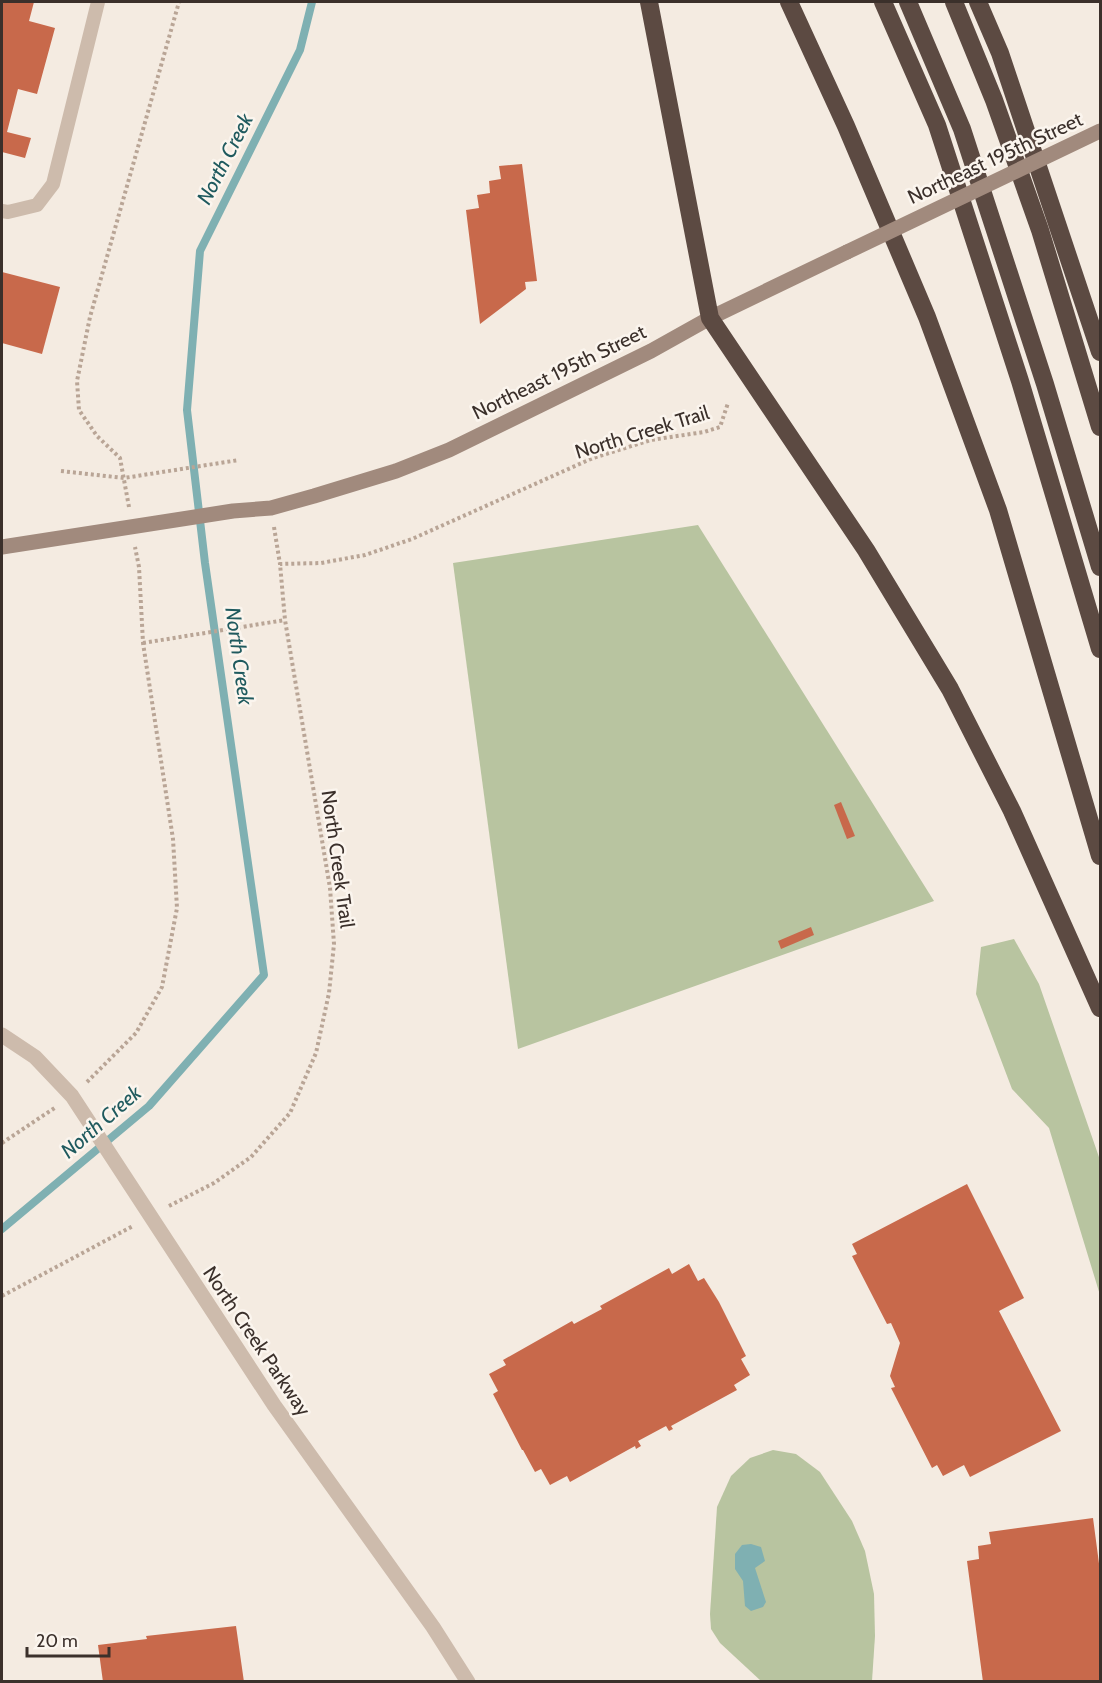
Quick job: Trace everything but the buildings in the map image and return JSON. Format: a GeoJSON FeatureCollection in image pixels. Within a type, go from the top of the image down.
{"type":"FeatureCollection","features":[{"type":"Feature","properties":{"kind":"highway"},"geometry":{"type":"LineString","coordinates":[[649,2],[710,318],[866,550],[950,689],[1017,820],[1101,1008]]}},
{"type":"Feature","properties":{"kind":"highway"},"geometry":{"type":"LineString","coordinates":[[789,2],[846,126],[927,317],[994,499],[1101,856]]}},
{"type":"Feature","properties":{"kind":"highway"},"geometry":{"type":"LineString","coordinates":[[883,2],[937,125],[1020,381],[1101,649]]}},
{"type":"Feature","properties":{"kind":"highway"},"geometry":{"type":"LineString","coordinates":[[908,2],[962,129],[1042,373],[1101,567]]}},
{"type":"Feature","properties":{"kind":"highway"},"geometry":{"type":"LineString","coordinates":[[954,2],[994,99],[1036,219],[1101,427]]}},
{"type":"Feature","properties":{"kind":"highway"},"geometry":{"type":"LineString","coordinates":[[978,2],[1000,53],[1101,352]]}},
{"type":"Feature","properties":{"kind":"main road","name":"Northeast 195th Street"},"geometry":{"type":"LineString","coordinates":[[2,547],[233,511],[271,508],[396,471],[449,450],[651,351],[710,318],[1101,131]]}},
{"type":"Feature","properties":{"kind":"street","name":"North Creek Parkway"},"geometry":{"type":"LineString","coordinates":[[2,1035],[35,1057],[72,1096],[274,1405],[433,1627],[468,1682]]}},
{"type":"Feature","properties":{"kind":"lane"},"geometry":{"type":"LineString","coordinates":[[2,210],[8,212],[37,205],[53,184],[98,2]]}},
{"type":"Feature","properties":{"kind":"path"},"geometry":{"type":"LineString","coordinates":[[72,1096],[136,1033],[162,987],[177,908],[172,839],[143,643],[139,567],[124,478],[120,458],[97,436],[79,410],[77,381],[90,317],[179,2]]}},
{"type":"Feature","properties":{"kind":"path","name":"North Creek Trail"},"geometry":{"type":"LineString","coordinates":[[280,564],[321,563],[365,555],[412,539],[593,458],[651,440],[704,432],[720,427],[728,403]]}},
{"type":"Feature","properties":{"kind":"path"},"geometry":{"type":"LineString","coordinates":[[61,471],[124,478],[239,460]]}},
{"type":"Feature","properties":{"kind":"path","name":"North Creek Trail"},"geometry":{"type":"LineString","coordinates":[[2,1296],[214,1183],[251,1157],[290,1113],[315,1053],[329,993],[334,944],[330,888],[285,620],[280,564],[271,508]]}},
{"type":"Feature","properties":{"kind":"path"},"geometry":{"type":"LineString","coordinates":[[143,643],[285,620]]}},
{"type":"Feature","properties":{"kind":"path"},"geometry":{"type":"LineString","coordinates":[[2,1143],[36,1120]]}},
{"type":"Feature","properties":{"kind":"green space"},"geometry":{"type":"Polygon","coordinates":[[[698,525],[934,901],[518,1049],[453,563],[698,525]]]}},
{"type":"Feature","properties":{"kind":"green space"},"geometry":{"type":"Polygon","coordinates":[[[1014,939],[1039,984],[1100,1160],[1100,1295],[1049,1128],[1012,1089],[976,994],[981,947],[1014,939]]]}},
{"type":"Feature","properties":{"kind":"green space"},"geometry":{"type":"Polygon","coordinates":[[[773,1450],[796,1454],[820,1472],[852,1521],[865,1551],[874,1594],[875,1636],[872,1681],[761,1681],[720,1643],[711,1629],[717,1507],[731,1476],[750,1458],[773,1450]]]}},
{"type":"Feature","properties":{"kind":"water"},"geometry":{"type":"Polygon","coordinates":[[[751,1544],[761,1547],[765,1561],[755,1568],[766,1602],[763,1607],[751,1611],[745,1606],[743,1581],[735,1569],[735,1554],[742,1545],[751,1544]]]}},
{"type":"Feature","properties":{"kind":"waterway","name":"North Creek"},"geometry":{"type":"LineString","coordinates":[[2,1229],[149,1106],[264,975],[205,563],[187,410],[200,251],[300,50],[312,2]]}}]}
